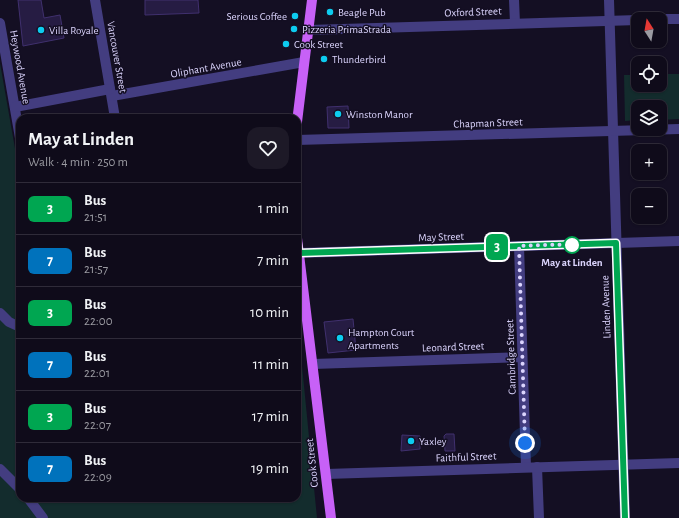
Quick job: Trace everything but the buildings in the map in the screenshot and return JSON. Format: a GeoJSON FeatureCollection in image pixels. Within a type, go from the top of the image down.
{"type":"FeatureCollection","features":[{"type":"Feature","properties":{"kind":"main road"},"geometry":{"type":"LineString","coordinates":[[298,114],[312,0]]}},
{"type":"Feature","properties":{"kind":"main road","name":"Cook Street"},"geometry":{"type":"LineString","coordinates":[[301,269],[331,518]]}},
{"type":"Feature","properties":{"kind":"street","name":"Vancouver Street"},"geometry":{"type":"LineString","coordinates":[[95,0],[115,114]]}},
{"type":"Feature","properties":{"kind":"street"},"geometry":{"type":"LineString","coordinates":[[514,0],[515,23]]}},
{"type":"Feature","properties":{"kind":"street","name":"Linden Avenue"},"geometry":{"type":"LineString","coordinates":[[609,0],[625,518]]}},
{"type":"Feature","properties":{"kind":"street"},"geometry":{"type":"LineString","coordinates":[[667,19],[679,19]]}},
{"type":"Feature","properties":{"kind":"street","name":"Oxford Street"},"geometry":{"type":"LineString","coordinates":[[309,30],[631,20]]}},
{"type":"Feature","properties":{"kind":"street","name":"Heywood Avenue"},"geometry":{"type":"LineString","coordinates":[[0,23],[16,117]]}},
{"type":"Feature","properties":{"kind":"street","name":"Oliphant Avenue"},"geometry":{"type":"LineString","coordinates":[[14,107],[304,62]]}},
{"type":"Feature","properties":{"kind":"street","name":"Chapman Street"},"geometry":{"type":"LineString","coordinates":[[301,140],[679,129]]}},
{"type":"Feature","properties":{"kind":"street","name":"May Street"},"geometry":{"type":"LineString","coordinates":[[301,253],[679,241]]}},
{"type":"Feature","properties":{"kind":"street","name":"Cambridge Street"},"geometry":{"type":"LineString","coordinates":[[519,246],[526,467]]}},
{"type":"Feature","properties":{"kind":"street"},"geometry":{"type":"LineString","coordinates":[[0,313],[9,322],[16,325]]}},
{"type":"Feature","properties":{"kind":"street","name":"Leonard Street"},"geometry":{"type":"LineString","coordinates":[[313,364],[522,357]]}},
{"type":"Feature","properties":{"kind":"street","name":"Faithful Street"},"geometry":{"type":"LineString","coordinates":[[326,474],[679,463]]}},
{"type":"Feature","properties":{"kind":"street"},"geometry":{"type":"LineString","coordinates":[[537,467],[539,518]]}},
{"type":"Feature","properties":{"kind":"street"},"geometry":{"type":"LineString","coordinates":[[0,469],[16,485]]}},
{"type":"Feature","properties":{"kind":"street"},"geometry":{"type":"LineString","coordinates":[[31,502],[42,516]]}},
{"type":"Feature","properties":{"kind":"green space"},"geometry":{"type":"Polygon","coordinates":[[[0,63],[16,154],[16,502],[301,502],[301,356],[317,518],[0,518],[0,63]]]}},
{"type":"Feature","properties":{"kind":"green space"},"geometry":{"type":"Polygon","coordinates":[[[667,74],[679,74],[679,119],[667,120],[667,100],[631,100],[631,121],[625,121],[624,75],[631,75],[631,92],[667,92],[667,74]]]}},
{"type":"Feature","properties":{"kind":"bus line","name":"3"},"geometry":{"type":"LineString","coordinates":[[301,253],[616,243],[625,518]]}},
{"type":"Feature","properties":{"kind":"place","name":"Beagle Pub"},"geometry":{"type":"Point","coordinates":[330,12]}},
{"type":"Feature","properties":{"kind":"place","name":"Serious Coffee"},"geometry":{"type":"Point","coordinates":[295,16]}},
{"type":"Feature","properties":{"kind":"place","name":"Pizzeria PrimaStrada"},"geometry":{"type":"Point","coordinates":[294,29]}},
{"type":"Feature","properties":{"kind":"place","name":"Villa Royale"},"geometry":{"type":"Point","coordinates":[41,30]}},
{"type":"Feature","properties":{"kind":"place","name":"Cook Street"},"geometry":{"type":"Point","coordinates":[286,44]}},
{"type":"Feature","properties":{"kind":"place","name":"Thunderbird"},"geometry":{"type":"Point","coordinates":[324,59]}},
{"type":"Feature","properties":{"kind":"place","name":"Winston Manor"},"geometry":{"type":"Point","coordinates":[338,114]}},
{"type":"Feature","properties":{"kind":"place","name":"May at Linden"},"geometry":{"type":"Point","coordinates":[572,245]}},
{"type":"Feature","properties":{"kind":"place","name":"Hampton Court Apartments"},"geometry":{"type":"Point","coordinates":[340,338]}},
{"type":"Feature","properties":{"kind":"place","name":"Yaxley"},"geometry":{"type":"Point","coordinates":[411,441]}},
{"type":"Feature","properties":{"kind":"route"},"geometry":{"type":"LineString","coordinates":[[525,443],[519,246],[578,244],[572,245]]}}]}
